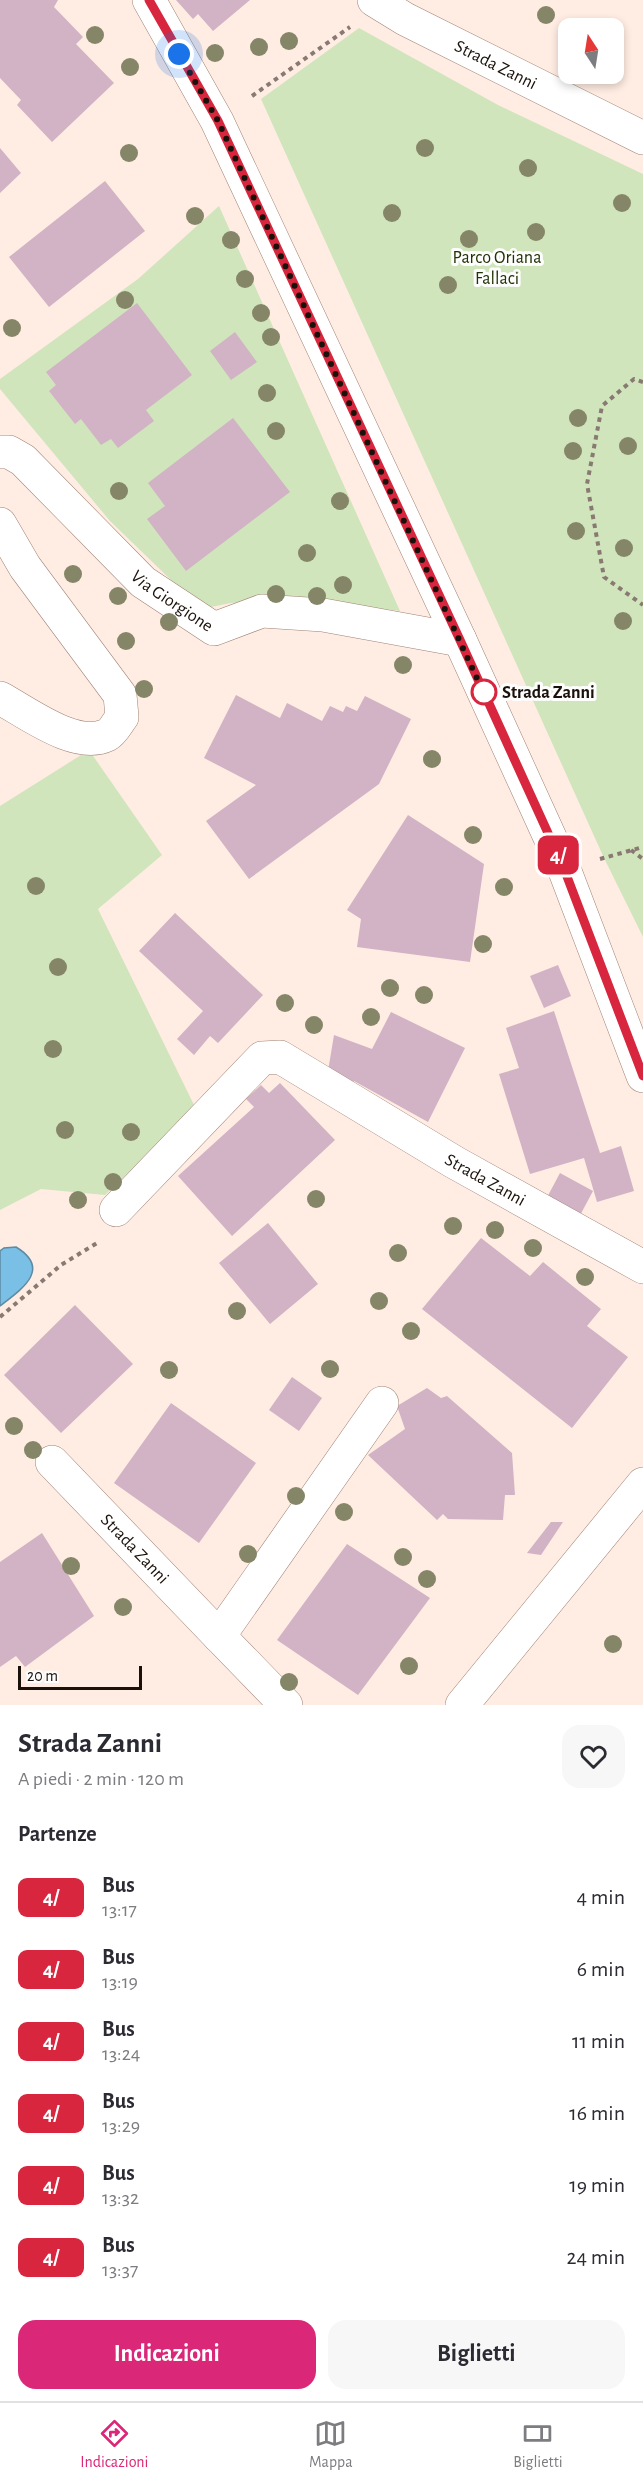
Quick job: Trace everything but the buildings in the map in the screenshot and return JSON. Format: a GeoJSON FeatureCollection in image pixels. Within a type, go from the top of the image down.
{"type":"FeatureCollection","features":[{"type":"Feature","properties":{"kind":"street"},"geometry":{"type":"LineString","coordinates":[[149,0],[218,121],[460,640],[563,866],[643,1076]]}},
{"type":"Feature","properties":{"kind":"street","name":"Strada Zanni"},"geometry":{"type":"LineString","coordinates":[[379,2],[405,20],[643,138]]}},
{"type":"Feature","properties":{"kind":"street","name":"Via Giorgione"},"geometry":{"type":"LineString","coordinates":[[0,452],[9,452],[23,460],[143,582],[213,629],[262,611],[323,615],[460,640]]}},
{"type":"Feature","properties":{"kind":"street"},"geometry":{"type":"LineString","coordinates":[[0,524],[25,567],[120,695],[122,717],[109,734],[86,740],[72,736],[0,698]]}},
{"type":"Feature","properties":{"kind":"street","name":"Strada Zanni"},"geometry":{"type":"LineString","coordinates":[[116,1210],[262,1058],[280,1057],[454,1162],[643,1267]]}},
{"type":"Feature","properties":{"kind":"street"},"geometry":{"type":"LineString","coordinates":[[219,1636],[382,1403]]}},
{"type":"Feature","properties":{"kind":"street","name":"Strada Zanni"},"geometry":{"type":"LineString","coordinates":[[52,1462],[286,1705]]}},
{"type":"Feature","properties":{"kind":"street"},"geometry":{"type":"LineString","coordinates":[[462,1705],[643,1484]]}},
{"type":"Feature","properties":{"kind":"path"},"geometry":{"type":"LineString","coordinates":[[252,96],[352,26]]}},
{"type":"Feature","properties":{"kind":"path"},"geometry":{"type":"LineString","coordinates":[[643,382],[633,379],[602,406],[586,484],[604,577],[643,605]]}},
{"type":"Feature","properties":{"kind":"path"},"geometry":{"type":"LineString","coordinates":[[596,860],[643,847]]}},
{"type":"Feature","properties":{"kind":"path"},"geometry":{"type":"LineString","coordinates":[[631,849],[643,859]]}},
{"type":"Feature","properties":{"kind":"path"},"geometry":{"type":"LineString","coordinates":[[0,1317],[61,1265],[103,1240]]}},
{"type":"Feature","properties":{"kind":"green space","name":"Parco Oriana Fallaci"},"geometry":{"type":"Polygon","coordinates":[[[359,28],[498,105],[643,174],[643,937],[604,858],[261,99],[359,28]]]}},
{"type":"Feature","properties":{"kind":"green space"},"geometry":{"type":"Polygon","coordinates":[[[219,206],[400,611],[297,599],[231,603],[201,609],[110,521],[0,389],[0,379],[138,279],[219,206]]]}},
{"type":"Feature","properties":{"kind":"green space"},"geometry":{"type":"Polygon","coordinates":[[[89,750],[162,855],[98,909],[196,1109],[105,1195],[41,1189],[0,1210],[0,806],[89,750]]]}},
{"type":"Feature","properties":{"kind":"water"},"geometry":{"type":"Polygon","coordinates":[[[16,1247],[27,1255],[32,1263],[33,1271],[24,1286],[0,1306],[0,1251],[4,1248],[16,1247]]]}},
{"type":"Feature","properties":{"kind":"bus line","name":"4/"},"geometry":{"type":"LineString","coordinates":[[149,0],[218,121],[460,640],[563,866],[643,1076]]}},
{"type":"Feature","properties":{"kind":"place","name":"Strada Zanni"},"geometry":{"type":"Point","coordinates":[484,692]}},
{"type":"Feature","properties":{"kind":"route"},"geometry":{"type":"LineString","coordinates":[[179,54],[218,121],[488,702],[484,692]]}}]}
